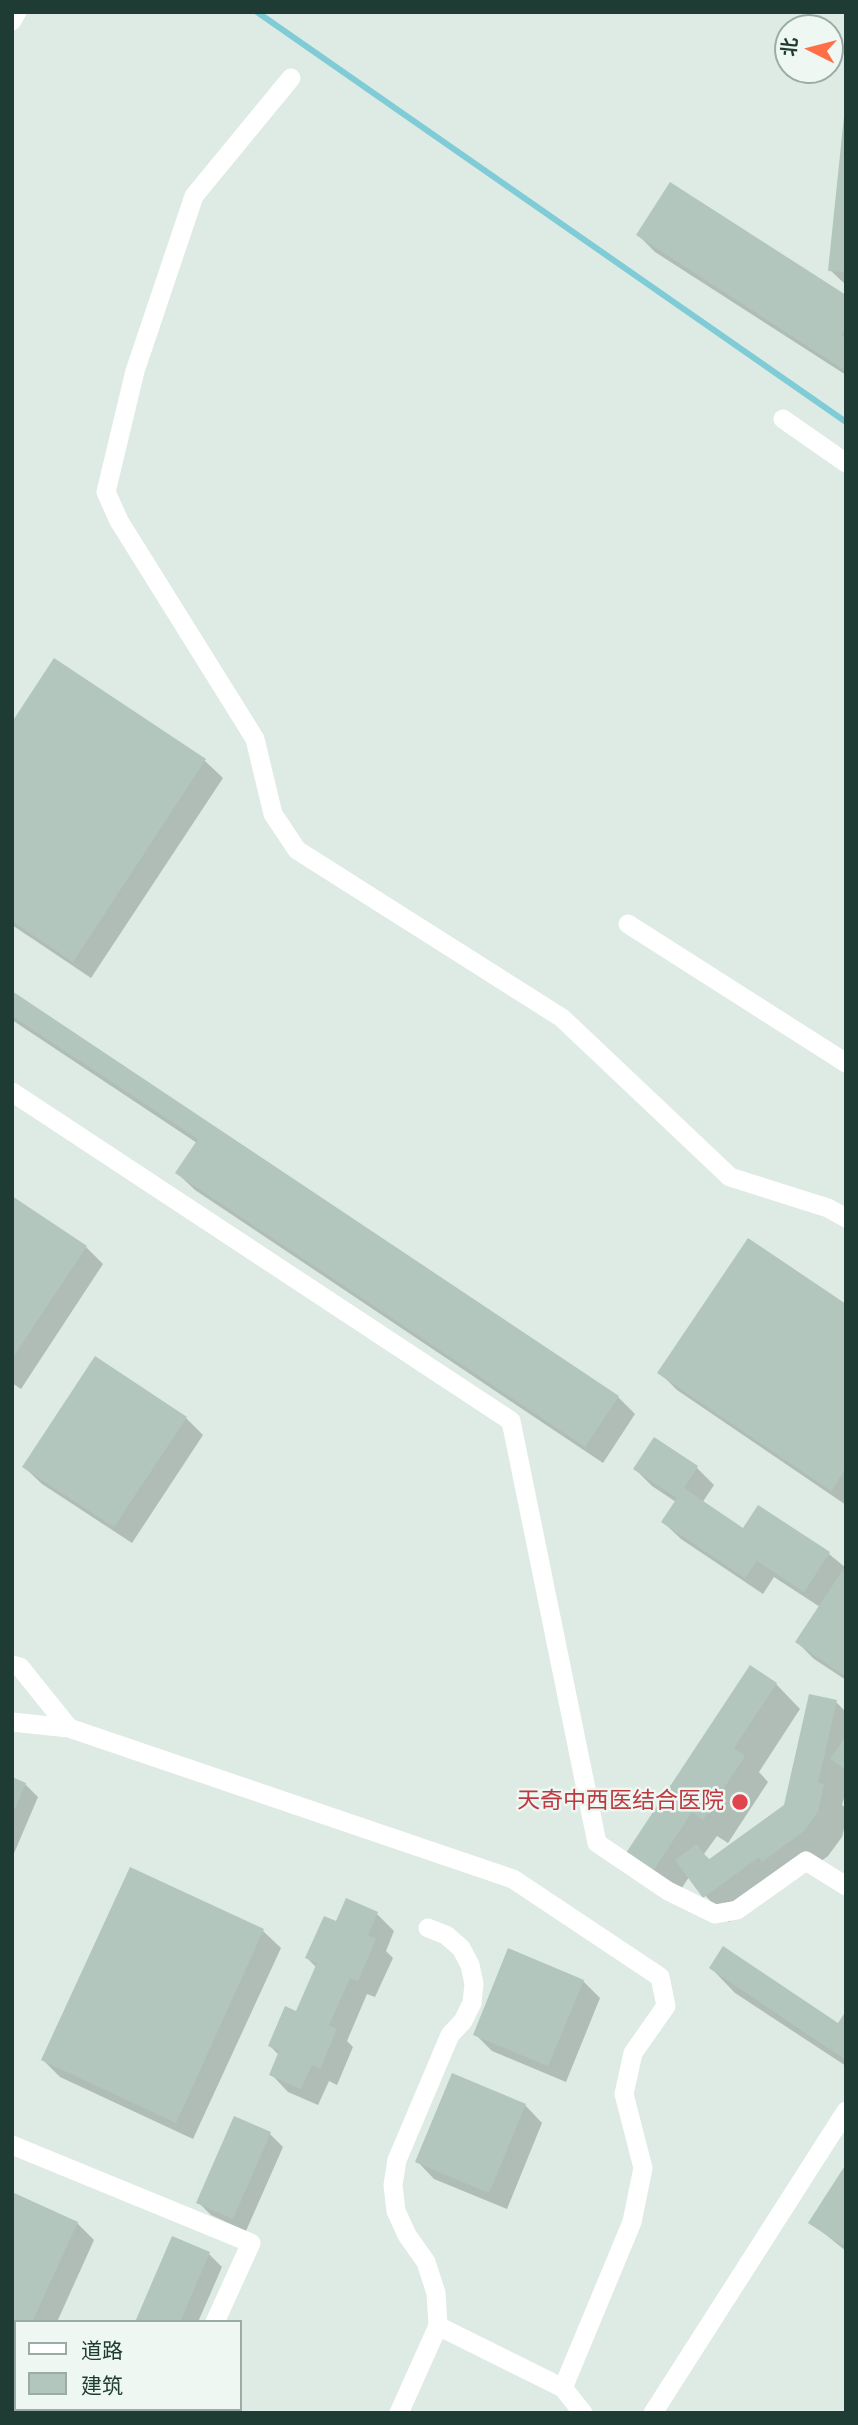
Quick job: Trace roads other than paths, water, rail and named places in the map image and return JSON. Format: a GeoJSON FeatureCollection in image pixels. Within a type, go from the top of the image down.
{"type":"FeatureCollection","features":[{"type":"Feature","properties":{"kind":"street"},"geometry":{"type":"LineString","coordinates":[[12,21],[17,12]]}},
{"type":"Feature","properties":{"kind":"street"},"geometry":{"type":"LineString","coordinates":[[291,78],[194,196],[135,371],[106,492],[119,521],[255,739],[273,814],[297,850],[562,1018],[730,1177],[828,1208],[846,1218]]}},
{"type":"Feature","properties":{"kind":"street"},"geometry":{"type":"LineString","coordinates":[[783,419],[846,463]]}},
{"type":"Feature","properties":{"kind":"street"},"geometry":{"type":"LineString","coordinates":[[628,924],[846,1063]]}},
{"type":"Feature","properties":{"kind":"street"},"geometry":{"type":"LineString","coordinates":[[12,1092],[511,1421],[597,1843],[668,1891],[715,1914],[737,1910],[806,1861],[846,1886]]}},
{"type":"Feature","properties":{"kind":"street"},"geometry":{"type":"LineString","coordinates":[[12,1665],[20,1667],[69,1728]]}},
{"type":"Feature","properties":{"kind":"street"},"geometry":{"type":"LineString","coordinates":[[12,1722],[69,1728],[513,1879],[660,1977],[666,2006],[633,2053],[624,2094],[643,2168],[632,2222],[563,2388]]}},
{"type":"Feature","properties":{"kind":"street"},"geometry":{"type":"LineString","coordinates":[[399,2413],[438,2326],[436,2293],[426,2262],[407,2235],[396,2211],[393,2185],[397,2160],[450,2035],[463,2021],[472,2003],[474,1984],[470,1965],[461,1948],[446,1935],[428,1928]]}},
{"type":"Feature","properties":{"kind":"street"},"geometry":{"type":"LineString","coordinates":[[653,2413],[846,2111]]}},
{"type":"Feature","properties":{"kind":"street"},"geometry":{"type":"LineString","coordinates":[[12,2146],[251,2243],[216,2320]]}},
{"type":"Feature","properties":{"kind":"street"},"geometry":{"type":"LineString","coordinates":[[438,2326],[563,2388],[583,2413]]}},
{"type":"Feature","properties":{"kind":"waterway"},"geometry":{"type":"LineString","coordinates":[[257,12],[846,422]]}},
{"type":"Feature","properties":{"kind":"place","name":"天奇中西医结合医院"},"geometry":{"type":"Point","coordinates":[740,1802]}}]}
